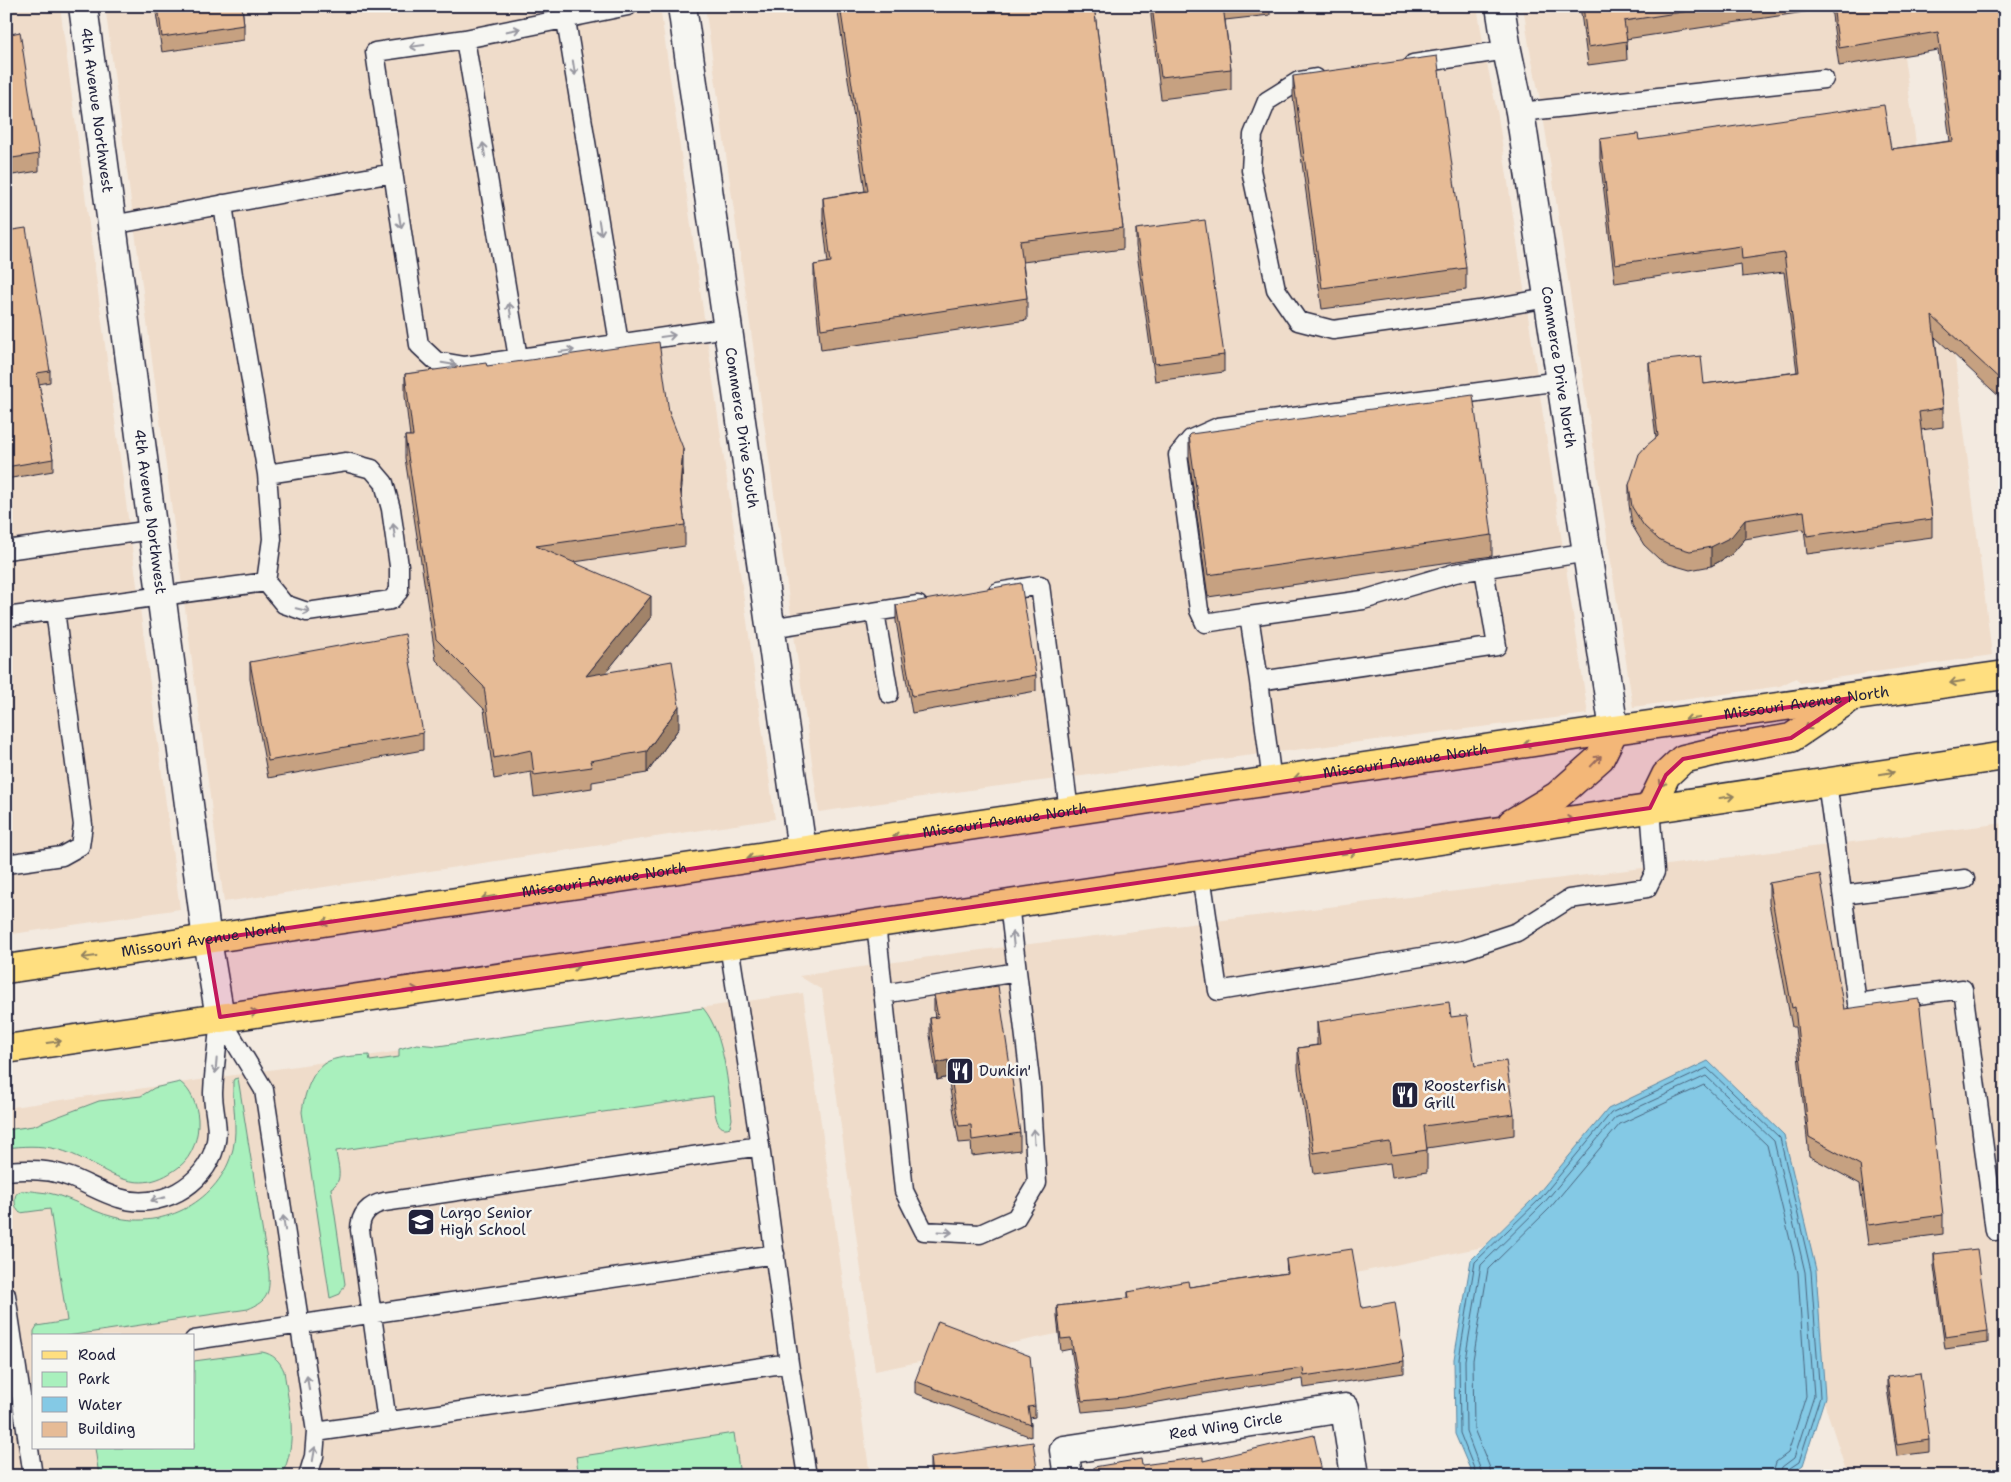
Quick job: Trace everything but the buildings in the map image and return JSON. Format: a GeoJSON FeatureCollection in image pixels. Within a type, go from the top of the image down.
{"type":"FeatureCollection","features":[{"type":"Feature","properties":{"kind":"main road","name":"Missouri Avenue North"},"geometry":{"type":"LineString","coordinates":[[6,969],[1614,730],[2005,675]]}},
{"type":"Feature","properties":{"kind":"main road"},"geometry":{"type":"LineString","coordinates":[[1650,808],[1666,775],[1683,759],[1721,750],[1791,738],[1851,698]]}},
{"type":"Feature","properties":{"kind":"main road"},"geometry":{"type":"LineString","coordinates":[[1500,830],[1557,796],[1600,758],[1614,730]]}},
{"type":"Feature","properties":{"kind":"main road"},"geometry":{"type":"LineString","coordinates":[[6,1049],[1009,904],[2005,756]]}},
{"type":"Feature","properties":{"kind":"street","name":"4th Avenue Northwest"},"geometry":{"type":"LineString","coordinates":[[83,6],[160,595],[207,940],[220,1018]]}},
{"type":"Feature","properties":{"kind":"street","name":"Commerce Drive South"},"geometry":{"type":"LineString","coordinates":[[682,6],[802,850]]}},
{"type":"Feature","properties":{"kind":"street","name":"Commerce Drive North"},"geometry":{"type":"LineString","coordinates":[[1500,6],[1520,112],[1614,730]]}},
{"type":"Feature","properties":{"kind":"street","name":"Red Wing Circle"},"geometry":{"type":"LineString","coordinates":[[1068,1476],[1064,1450],[1345,1408],[1355,1476]]}},
{"type":"Feature","properties":{"kind":"lane"},"geometry":{"type":"LineString","coordinates":[[628,6],[566,20],[375,52],[419,346],[436,362],[465,366],[727,328]]}},
{"type":"Feature","properties":{"kind":"lane"},"geometry":{"type":"LineString","coordinates":[[566,20],[619,343]]}},
{"type":"Feature","properties":{"kind":"lane"},"geometry":{"type":"LineString","coordinates":[[465,38],[518,358]]}},
{"type":"Feature","properties":{"kind":"lane"},"geometry":{"type":"LineString","coordinates":[[1398,66],[1507,50]]}},
{"type":"Feature","properties":{"kind":"lane"},"geometry":{"type":"LineString","coordinates":[[1329,76],[1299,81],[1267,101],[1253,135],[1251,170],[1276,289],[1298,322],[1333,330],[1479,310],[1548,298]]}},
{"type":"Feature","properties":{"kind":"lane"},"geometry":{"type":"LineString","coordinates":[[1520,112],[1824,79]]}},
{"type":"Feature","properties":{"kind":"lane"},"geometry":{"type":"LineString","coordinates":[[112,225],[393,173]]}},
{"type":"Feature","properties":{"kind":"lane"},"geometry":{"type":"LineString","coordinates":[[223,204],[233,276],[267,474],[272,539],[266,582],[284,604],[307,612],[391,600],[399,591],[399,566],[391,509],[384,483],[372,469],[346,462],[267,474]]}},
{"type":"Feature","properties":{"kind":"lane"},"geometry":{"type":"LineString","coordinates":[[1560,381],[1218,427],[1192,440],[1178,455],[1199,610],[1205,623],[1363,600],[1455,573],[1588,552]]}},
{"type":"Feature","properties":{"kind":"lane"},"geometry":{"type":"LineString","coordinates":[[6,550],[152,530]]}},
{"type":"Feature","properties":{"kind":"lane"},"geometry":{"type":"LineString","coordinates":[[1259,681],[1497,646],[1484,569]]}},
{"type":"Feature","properties":{"kind":"lane"},"geometry":{"type":"LineString","coordinates":[[6,617],[266,582]]}},
{"type":"Feature","properties":{"kind":"lane"},"geometry":{"type":"LineString","coordinates":[[982,594],[1040,585],[1069,811]]}},
{"type":"Feature","properties":{"kind":"lane"},"geometry":{"type":"LineString","coordinates":[[770,628],[933,602]]}},
{"type":"Feature","properties":{"kind":"lane"},"geometry":{"type":"LineString","coordinates":[[6,864],[62,856],[80,846],[83,825],[55,610]]}},
{"type":"Feature","properties":{"kind":"lane"},"geometry":{"type":"LineString","coordinates":[[875,612],[889,694]]}},
{"type":"Feature","properties":{"kind":"lane"},"geometry":{"type":"LineString","coordinates":[[1249,616],[1272,782]]}},
{"type":"Feature","properties":{"kind":"lane"},"geometry":{"type":"LineString","coordinates":[[1827,782],[1857,1003],[1963,989],[1995,1231]]}},
{"type":"Feature","properties":{"kind":"lane"},"geometry":{"type":"LineString","coordinates":[[1201,875],[1218,991],[1464,950],[1517,932],[1569,899],[1647,888],[1655,872],[1650,808]]}},
{"type":"Feature","properties":{"kind":"lane"},"geometry":{"type":"LineString","coordinates":[[1842,895],[1965,879]]}},
{"type":"Feature","properties":{"kind":"lane"},"geometry":{"type":"LineString","coordinates":[[876,923],[904,1191],[924,1231],[980,1234],[1016,1218],[1037,1183],[1031,1088],[1009,904]]}},
{"type":"Feature","properties":{"kind":"lane"},"geometry":{"type":"LineString","coordinates":[[729,945],[807,1476]]}},
{"type":"Feature","properties":{"kind":"lane"},"geometry":{"type":"LineString","coordinates":[[883,994],[1017,972]]}},
{"type":"Feature","properties":{"kind":"lane"},"geometry":{"type":"LineString","coordinates":[[6,1171],[38,1170],[58,1173],[117,1198],[128,1200],[154,1201],[165,1198],[186,1186],[207,1164],[215,1148],[217,1136],[213,1096],[220,1018]]}},
{"type":"Feature","properties":{"kind":"lane"},"geometry":{"type":"LineString","coordinates":[[220,1018],[264,1090],[316,1432],[314,1456],[308,1476]]}},
{"type":"Feature","properties":{"kind":"lane"},"geometry":{"type":"LineString","coordinates":[[387,1422],[360,1224],[363,1214],[374,1204],[760,1146]]}},
{"type":"Feature","properties":{"kind":"lane"},"geometry":{"type":"LineString","coordinates":[[195,1340],[775,1254]]}},
{"type":"Feature","properties":{"kind":"lane"},"geometry":{"type":"LineString","coordinates":[[6,1295],[19,1366],[28,1475]]}},
{"type":"Feature","properties":{"kind":"lane"},"geometry":{"type":"LineString","coordinates":[[316,1432],[789,1363]]}},
{"type":"Feature","properties":{"kind":"highlighted area"},"geometry":{"type":"Polygon","coordinates":[[[1851,698],[1791,738],[1683,759],[1666,775],[1650,808],[220,1017],[207,940],[1851,698]]]}},
{"type":"Feature","properties":{"kind":"shaded area"},"geometry":{"type":"Polygon","coordinates":[[[6,6],[60,6],[180,909],[6,935],[6,6]]]}},
{"type":"Feature","properties":{"kind":"shaded area"},"geometry":{"type":"Polygon","coordinates":[[[105,6],[660,6],[775,819],[224,902],[105,6]]]}},
{"type":"Feature","properties":{"kind":"shaded area"},"geometry":{"type":"Polygon","coordinates":[[[705,6],[1477,6],[1498,116],[1588,714],[984,788],[819,812],[705,6]]]}},
{"type":"Feature","properties":{"kind":"shaded area"},"geometry":{"type":"Polygon","coordinates":[[[1523,6],[1897,6],[1937,295],[1947,294],[1992,655],[1800,683],[1796,678],[1780,686],[1633,707],[1542,109],[1523,6]]]}},
{"type":"Feature","properties":{"kind":"shaded area"},"geometry":{"type":"Polygon","coordinates":[[[2005,823],[2005,1476],[1848,1476],[1824,1402],[1816,1270],[1536,1196],[1483,1247],[875,1371],[822,990],[799,976],[957,953],[2005,823]]]}},
{"type":"Feature","properties":{"kind":"shaded area","name":"Largo Senior High School"},"geometry":{"type":"Polygon","coordinates":[[[803,993],[870,1476],[6,1476],[6,1108],[803,993]]]}},
{"type":"Feature","properties":{"kind":"green space"},"geometry":{"type":"Polygon","coordinates":[[[703,1008],[710,1019],[721,1046],[732,1119],[730,1127],[721,1127],[718,1123],[713,1096],[336,1151],[339,1177],[338,1181],[331,1188],[345,1284],[340,1294],[330,1298],[302,1112],[310,1083],[323,1065],[334,1059],[349,1056],[369,1055],[370,1061],[399,1057],[399,1049],[417,1044],[438,1046],[703,1008]]]}},
{"type":"Feature","properties":{"kind":"green space"},"geometry":{"type":"Polygon","coordinates":[[[238,1078],[269,1272],[269,1286],[264,1299],[248,1309],[80,1334],[34,1334],[37,1326],[67,1321],[50,1209],[20,1213],[15,1204],[17,1193],[28,1191],[58,1195],[104,1214],[133,1220],[152,1219],[170,1215],[187,1207],[203,1197],[216,1183],[226,1167],[233,1149],[235,1123],[234,1079],[238,1078]]]}},
{"type":"Feature","properties":{"kind":"green space"},"geometry":{"type":"Polygon","coordinates":[[[180,1082],[187,1089],[195,1103],[198,1119],[197,1132],[194,1145],[188,1157],[179,1167],[161,1178],[145,1182],[131,1181],[116,1176],[73,1154],[56,1149],[31,1146],[6,1148],[6,1130],[33,1126],[99,1101],[141,1096],[154,1088],[180,1082]]]}},
{"type":"Feature","properties":{"kind":"green space"},"geometry":{"type":"Polygon","coordinates":[[[262,1352],[273,1356],[278,1361],[284,1371],[291,1425],[290,1451],[287,1464],[281,1476],[99,1476],[95,1450],[195,1450],[195,1361],[262,1352]]]}},
{"type":"Feature","properties":{"kind":"green space"},"geometry":{"type":"Polygon","coordinates":[[[734,1433],[740,1476],[579,1476],[576,1457],[734,1433]]]}},
{"type":"Feature","properties":{"kind":"water"},"geometry":{"type":"Polygon","coordinates":[[[1708,1061],[1784,1135],[1816,1270],[1825,1397],[1803,1465],[1788,1476],[1473,1476],[1455,1434],[1454,1359],[1471,1260],[1536,1196],[1608,1109],[1708,1061]]]}},
{"type":"Feature","properties":{"kind":"place","name":"Dunkin'"},"geometry":{"type":"Point","coordinates":[960,1071]}},
{"type":"Feature","properties":{"kind":"place","name":"Roosterfish Grill"},"geometry":{"type":"Point","coordinates":[1405,1095]}},
{"type":"Feature","properties":{"kind":"place","name":"Largo Senior High School"},"geometry":{"type":"Point","coordinates":[421,1222]}}]}
